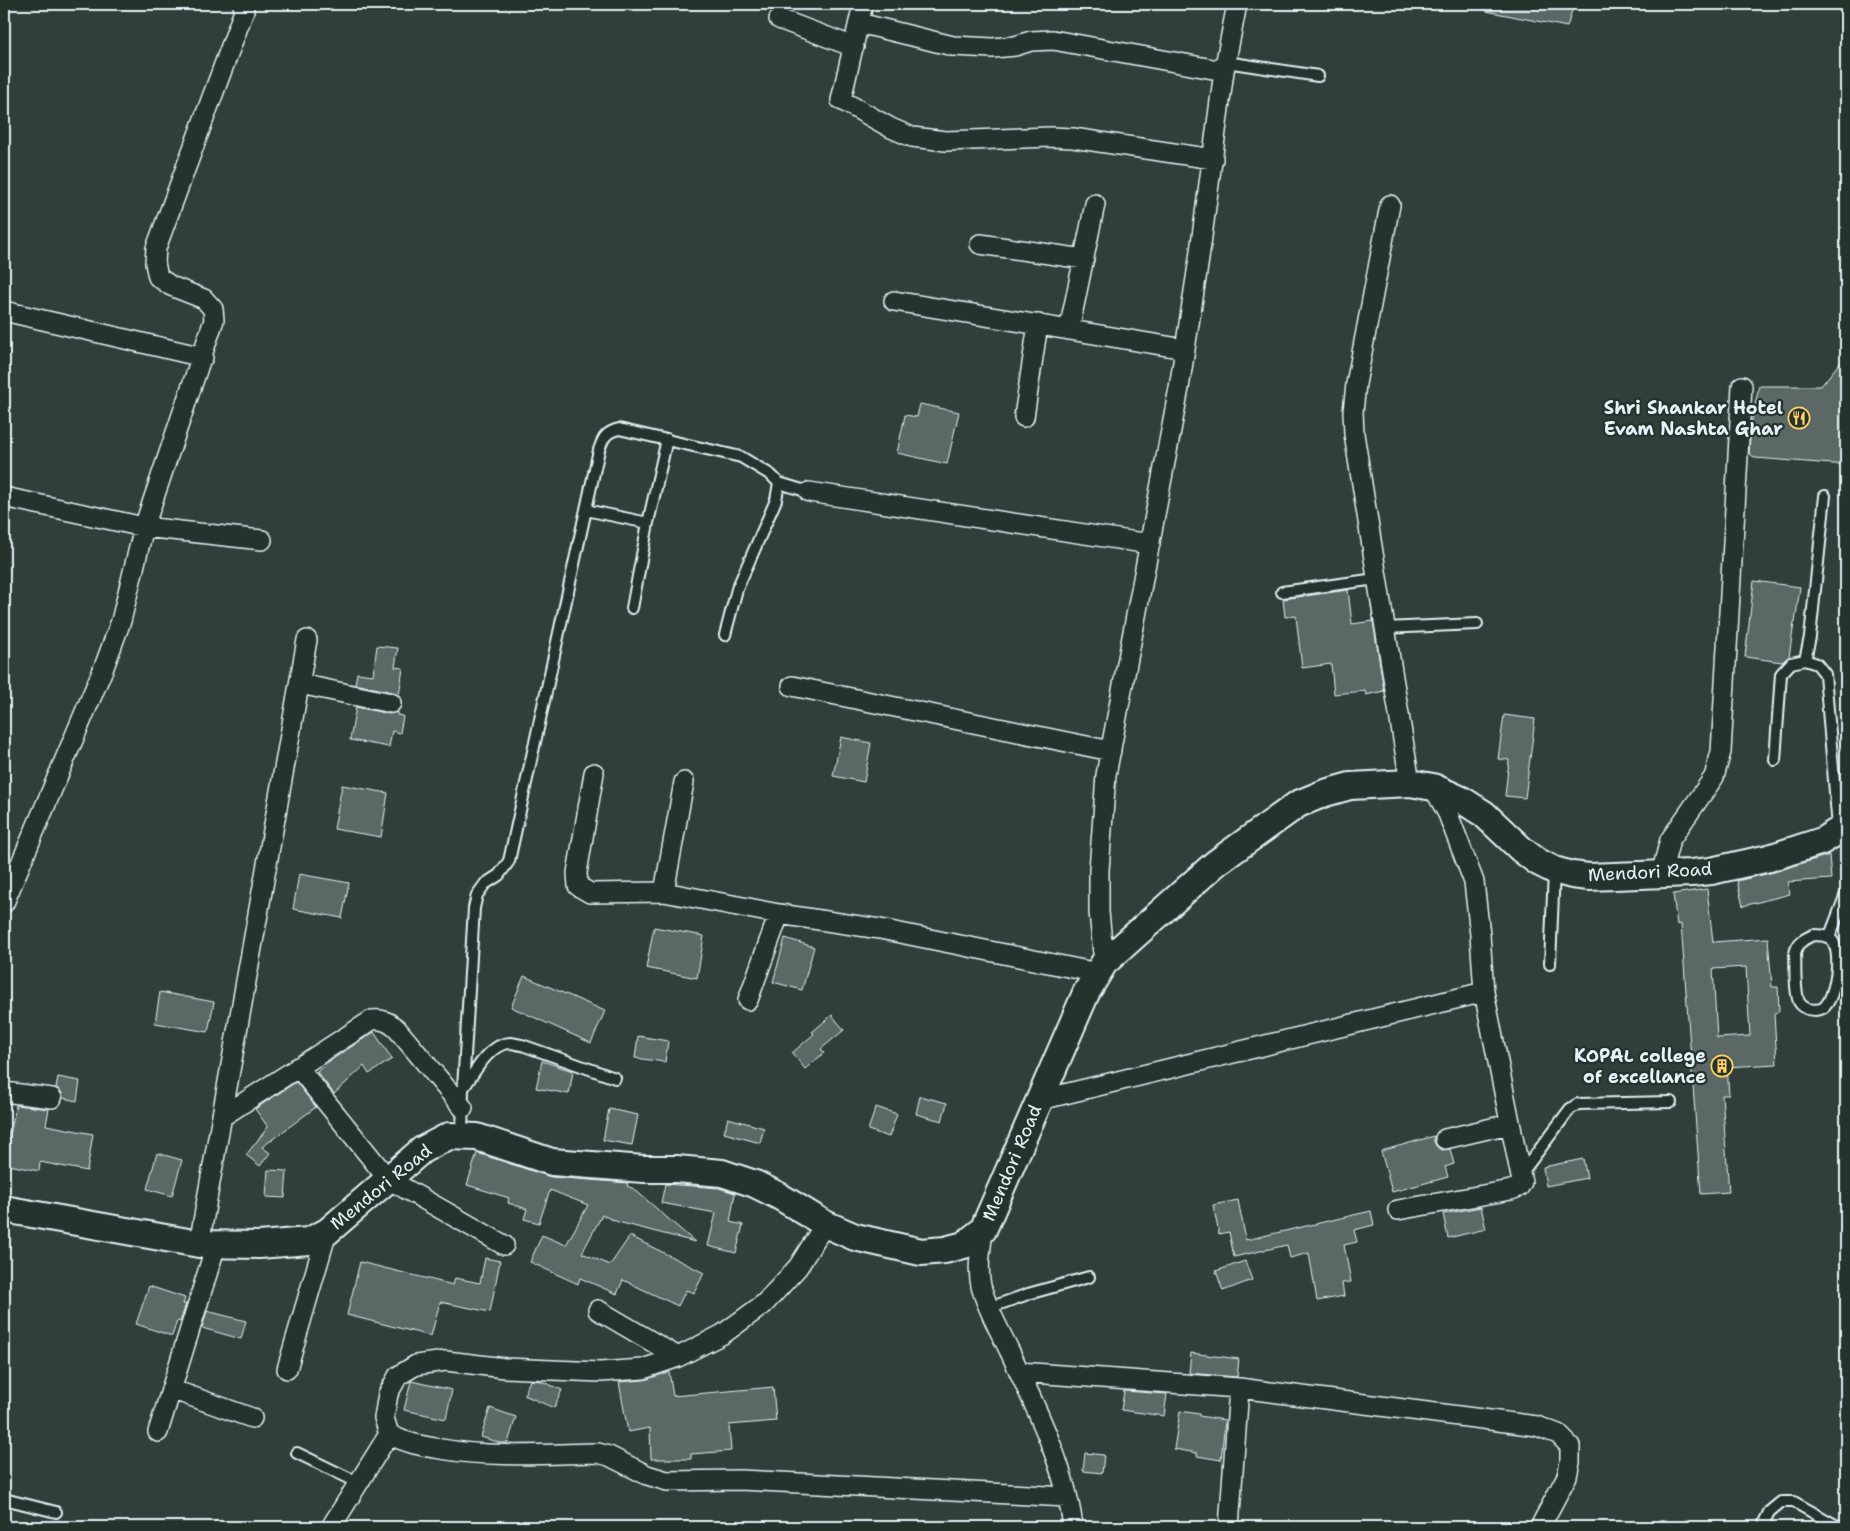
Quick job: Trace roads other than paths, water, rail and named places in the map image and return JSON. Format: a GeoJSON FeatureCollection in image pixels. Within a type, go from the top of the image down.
{"type":"FeatureCollection","features":[{"type":"Feature","properties":{"kind":"main road","name":"Mendori Road"},"geometry":{"type":"LineString","coordinates":[[4,1209],[207,1245],[260,1245],[309,1241],[327,1232],[422,1150],[449,1136],[478,1137],[552,1162],[722,1173],[755,1184],[825,1224],[855,1237],[921,1252],[945,1250],[964,1244],[984,1230],[1086,993],[1101,968],[1216,863],[1298,804],[1325,793],[1350,786],[1421,785],[1462,800],[1484,814],[1522,850],[1538,862],[1554,870],[1589,877],[1712,871],[1769,858],[1822,841],[1842,829]]}},
{"type":"Feature","properties":{"kind":"street"},"geometry":{"type":"LineString","coordinates":[[4,903],[104,667],[121,621],[144,527],[214,320],[213,308],[204,299],[171,286],[158,277],[155,263],[156,248],[244,10],[243,4]]}},
{"type":"Feature","properties":{"kind":"street"},"geometry":{"type":"LineString","coordinates":[[863,4],[841,100],[891,128],[912,137],[946,141],[1050,137],[1073,138],[1213,159]]}},
{"type":"Feature","properties":{"kind":"street"},"geometry":{"type":"LineString","coordinates":[[594,773],[577,873],[578,886],[590,893],[664,892],[779,914],[880,929],[1101,968],[1099,870],[1106,775],[1185,349],[1225,67],[1237,4]]}},
{"type":"Feature","properties":{"kind":"street"},"geometry":{"type":"LineString","coordinates":[[779,19],[854,47]]}},
{"type":"Feature","properties":{"kind":"street"},"geometry":{"type":"LineString","coordinates":[[860,23],[953,46],[993,48],[1015,46],[1031,41],[1053,40],[1225,67]]}},
{"type":"Feature","properties":{"kind":"street"},"geometry":{"type":"LineString","coordinates":[[1069,330],[1096,204]]}},
{"type":"Feature","properties":{"kind":"street"},"geometry":{"type":"LineString","coordinates":[[1390,205],[1356,384],[1353,412],[1358,465],[1384,628],[1421,785],[1448,814],[1474,882],[1484,992],[1522,1182],[1519,1187],[1511,1190],[1398,1210]]}},
{"type":"Feature","properties":{"kind":"street"},"geometry":{"type":"LineString","coordinates":[[980,244],[1084,258]]}},
{"type":"Feature","properties":{"kind":"street"},"geometry":{"type":"LineString","coordinates":[[894,301],[1185,349]]}},
{"type":"Feature","properties":{"kind":"street"},"geometry":{"type":"LineString","coordinates":[[4,311],[203,357]]}},
{"type":"Feature","properties":{"kind":"street"},"geometry":{"type":"LineString","coordinates":[[1024,417],[1038,324]]}},
{"type":"Feature","properties":{"kind":"street"},"geometry":{"type":"LineString","coordinates":[[1661,874],[1670,840],[1714,777],[1721,752],[1742,386]]}},
{"type":"Feature","properties":{"kind":"street"},"geometry":{"type":"LineString","coordinates":[[808,492],[1150,544]]}},
{"type":"Feature","properties":{"kind":"street"},"geometry":{"type":"LineString","coordinates":[[4,497],[144,527],[262,540]]}},
{"type":"Feature","properties":{"kind":"street"},"geometry":{"type":"LineString","coordinates":[[158,1432],[171,1390],[207,1245],[223,1116],[307,640]]}},
{"type":"Feature","properties":{"kind":"street"},"geometry":{"type":"LineString","coordinates":[[300,684],[391,703]]}},
{"type":"Feature","properties":{"kind":"street"},"geometry":{"type":"LineString","coordinates":[[792,686],[1111,751]]}},
{"type":"Feature","properties":{"kind":"street"},"geometry":{"type":"LineString","coordinates":[[664,892],[684,782]]}},
{"type":"Feature","properties":{"kind":"street"},"geometry":{"type":"LineString","coordinates":[[748,1000],[779,914]]}},
{"type":"Feature","properties":{"kind":"street"},"geometry":{"type":"LineString","coordinates":[[1040,1100],[1484,992]]}},
{"type":"Feature","properties":{"kind":"street"},"geometry":{"type":"LineString","coordinates":[[223,1116],[372,1020],[380,1019],[389,1022],[397,1029],[463,1108]]}},
{"type":"Feature","properties":{"kind":"street"},"geometry":{"type":"LineString","coordinates":[[298,1067],[388,1179],[504,1244]]}},
{"type":"Feature","properties":{"kind":"street"},"geometry":{"type":"LineString","coordinates":[[4,1092],[52,1098]]}},
{"type":"Feature","properties":{"kind":"street"},"geometry":{"type":"LineString","coordinates":[[1445,1139],[1510,1124]]}},
{"type":"Feature","properties":{"kind":"street"},"geometry":{"type":"LineString","coordinates":[[825,1224],[798,1266],[764,1304],[723,1334],[678,1356],[643,1368],[600,1372],[505,1368],[446,1361],[416,1365],[398,1376],[388,1394],[384,1418],[389,1434],[400,1440],[415,1444],[471,1454],[598,1453],[609,1456],[647,1475],[667,1480],[740,1480],[1067,1497]]}},
{"type":"Feature","properties":{"kind":"street"},"geometry":{"type":"LineString","coordinates":[[984,1230],[978,1262],[981,1286],[1054,1453],[1067,1497],[1073,1527]]}},
{"type":"Feature","properties":{"kind":"street"},"geometry":{"type":"LineString","coordinates":[[287,1369],[327,1232]]}},
{"type":"Feature","properties":{"kind":"street"},"geometry":{"type":"LineString","coordinates":[[598,1310],[678,1356]]}},
{"type":"Feature","properties":{"kind":"street"},"geometry":{"type":"LineString","coordinates":[[1019,1372],[1238,1388],[1537,1426],[1558,1434],[1570,1446],[1570,1462],[1567,1476],[1540,1527]]}},
{"type":"Feature","properties":{"kind":"street"},"geometry":{"type":"LineString","coordinates":[[1230,1527],[1238,1388]]}},
{"type":"Feature","properties":{"kind":"street"},"geometry":{"type":"LineString","coordinates":[[171,1390],[252,1418]]}},
{"type":"Feature","properties":{"kind":"street"},"geometry":{"type":"LineString","coordinates":[[331,1527],[389,1434]]}},
{"type":"Feature","properties":{"kind":"lane"},"geometry":{"type":"LineString","coordinates":[[1225,67],[1318,76]]}},
{"type":"Feature","properties":{"kind":"lane"},"geometry":{"type":"LineString","coordinates":[[462,1137],[463,1088],[474,908],[477,895],[485,884],[500,874],[509,861],[602,441],[610,431],[619,429],[741,457],[771,475],[779,484],[808,492]]}},
{"type":"Feature","properties":{"kind":"lane"},"geometry":{"type":"LineString","coordinates":[[632,608],[648,523],[667,439]]}},
{"type":"Feature","properties":{"kind":"lane"},"geometry":{"type":"LineString","coordinates":[[725,635],[737,589],[776,500],[779,484]]}},
{"type":"Feature","properties":{"kind":"lane"},"geometry":{"type":"LineString","coordinates":[[1805,660],[1810,637],[1825,496]]}},
{"type":"Feature","properties":{"kind":"lane"},"geometry":{"type":"LineString","coordinates":[[586,510],[648,523]]}},
{"type":"Feature","properties":{"kind":"lane"},"geometry":{"type":"LineString","coordinates":[[1282,592],[1376,579]]}},
{"type":"Feature","properties":{"kind":"lane"},"geometry":{"type":"LineString","coordinates":[[1384,628],[1477,624]]}},
{"type":"Feature","properties":{"kind":"lane"},"geometry":{"type":"LineString","coordinates":[[1775,760],[1781,674],[1792,662],[1805,660],[1817,664],[1825,674],[1842,829]]}},
{"type":"Feature","properties":{"kind":"lane"},"geometry":{"type":"LineString","coordinates":[[1550,964],[1554,870]]}},
{"type":"Feature","properties":{"kind":"lane"},"geometry":{"type":"LineString","coordinates":[[1829,938],[1846,894]]}},
{"type":"Feature","properties":{"kind":"lane"},"geometry":{"type":"LineString","coordinates":[[1813,935],[1829,938],[1835,944],[1837,958],[1830,999],[1824,1007],[1814,1010],[1803,1007],[1798,1001],[1796,987],[1795,953],[1797,946],[1802,940],[1813,935]]}},
{"type":"Feature","properties":{"kind":"lane"},"geometry":{"type":"LineString","coordinates":[[463,1088],[497,1047],[509,1043],[522,1045],[615,1078]]}},
{"type":"Feature","properties":{"kind":"lane"},"geometry":{"type":"LineString","coordinates":[[1521,1174],[1570,1109],[1578,1104],[1671,1102]]}},
{"type":"Feature","properties":{"kind":"lane"},"geometry":{"type":"LineString","coordinates":[[989,1308],[1089,1276]]}},
{"type":"Feature","properties":{"kind":"lane"},"geometry":{"type":"LineString","coordinates":[[297,1453],[359,1483]]}},
{"type":"Feature","properties":{"kind":"lane"},"geometry":{"type":"LineString","coordinates":[[4,1499],[56,1512]]}},
{"type":"Feature","properties":{"kind":"lane"},"geometry":{"type":"LineString","coordinates":[[1762,1527],[1769,1512],[1781,1502],[1794,1502],[1839,1527]]}},
{"type":"Feature","properties":{"kind":"place","name":"Shri Shankar Hotel Evam Nashta Ghar"},"geometry":{"type":"Point","coordinates":[1799,418]}},
{"type":"Feature","properties":{"kind":"place","name":"KOPAL college of excellance"},"geometry":{"type":"Point","coordinates":[1722,1066]}}]}
